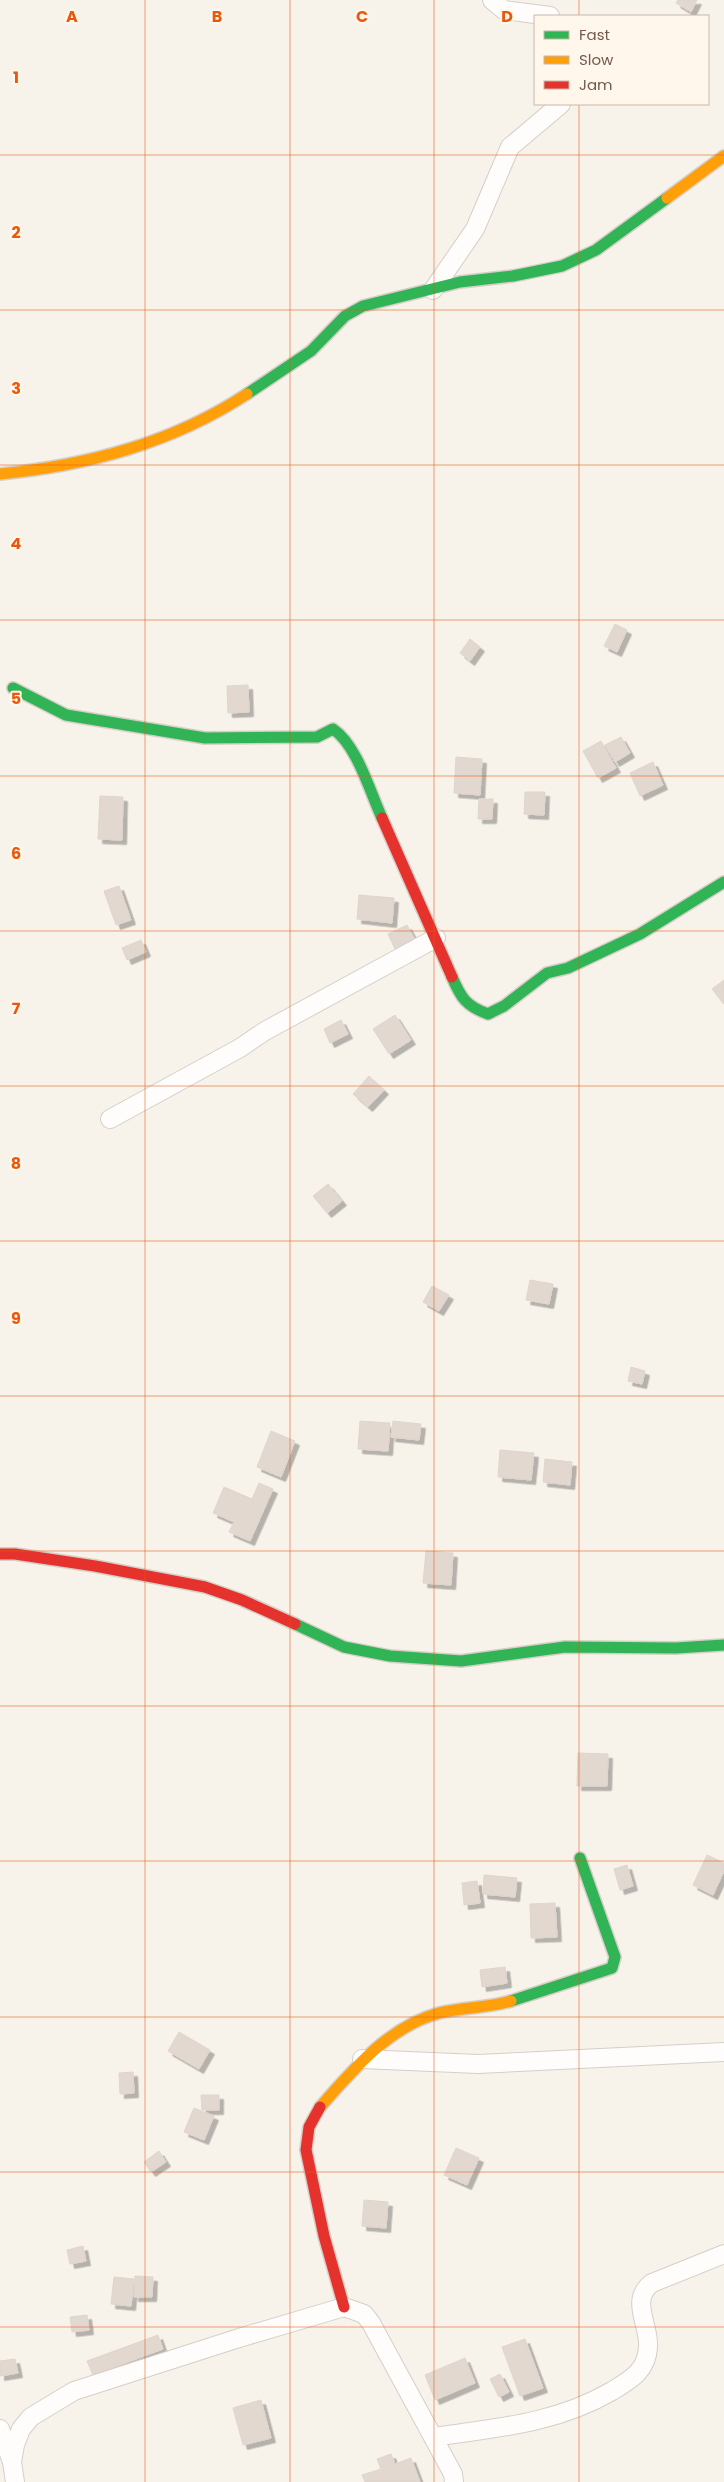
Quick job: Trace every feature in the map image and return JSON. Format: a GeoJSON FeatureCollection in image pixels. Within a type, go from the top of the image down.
{"type":"FeatureCollection","features":[{"type":"Feature","properties":{"kind":"street"},"geometry":{"type":"LineString","coordinates":[[492,0],[504,10],[542,15]]}},
{"type":"Feature","properties":{"kind":"street"},"geometry":{"type":"LineString","coordinates":[[433,290],[475,229],[510,148],[560,105]]}},
{"type":"Feature","properties":{"kind":"street"},"geometry":{"type":"LineString","coordinates":[[0,474],[41,470],[116,455],[180,431],[236,401],[279,374],[311,351],[344,316],[363,306],[460,282],[513,276],[562,266],[596,250],[724,156]]}},
{"type":"Feature","properties":{"kind":"street"},"geometry":{"type":"LineString","coordinates":[[13,688],[66,715],[205,738],[316,737],[334,729],[342,735],[352,750],[462,998],[477,1010],[488,1014],[493,1013],[547,973],[568,968],[640,934],[724,882]]}},
{"type":"Feature","properties":{"kind":"street"},"geometry":{"type":"LineString","coordinates":[[110,1119],[240,1048],[265,1031],[330,994],[436,938]]}},
{"type":"Feature","properties":{"kind":"street"},"geometry":{"type":"LineString","coordinates":[[0,1554],[15,1554],[205,1587],[242,1600],[344,1647],[390,1656],[461,1661],[565,1647],[676,1648],[724,1644]]}},
{"type":"Feature","properties":{"kind":"street"},"geometry":{"type":"LineString","coordinates":[[344,2307],[324,2236],[306,2150],[309,2126],[318,2110],[362,2059],[392,2036],[422,2020],[440,2013],[495,2006],[612,1968],[615,1957],[580,1858]]}},
{"type":"Feature","properties":{"kind":"street"},"geometry":{"type":"LineString","coordinates":[[362,2059],[478,2064],[724,2052]]}},
{"type":"Feature","properties":{"kind":"street"},"geometry":{"type":"LineString","coordinates":[[433,2437],[525,2424],[569,2413],[631,2380],[644,2366],[648,2356],[649,2344],[640,2303],[644,2291],[652,2283],[724,2254]]}},
{"type":"Feature","properties":{"kind":"street"},"geometry":{"type":"LineString","coordinates":[[12,2462],[15,2444],[21,2429],[31,2417],[74,2391],[239,2338],[344,2307],[364,2314],[371,2322],[433,2437],[454,2482]]}},
{"type":"Feature","properties":{"kind":"street"},"geometry":{"type":"LineString","coordinates":[[0,2429],[12,2462],[15,2482]]}},
{"type":"Feature","properties":{"kind":"building"},"geometry":{"type":"Polygon","coordinates":[[[678,0],[697,0],[691,12],[676,3],[678,0]]]}},
{"type":"Feature","properties":{"kind":"building"},"geometry":{"type":"Polygon","coordinates":[[[615,624],[627,630],[617,652],[604,646],[615,624]]]}},
{"type":"Feature","properties":{"kind":"building"},"geometry":{"type":"Polygon","coordinates":[[[470,639],[480,647],[470,661],[460,653],[470,639]]]}},
{"type":"Feature","properties":{"kind":"building"},"geometry":{"type":"Polygon","coordinates":[[[248,685],[249,712],[228,713],[227,686],[248,685]]]}},
{"type":"Feature","properties":{"kind":"building"},"geometry":{"type":"Polygon","coordinates":[[[621,737],[630,753],[615,762],[605,745],[621,737]]]}},
{"type":"Feature","properties":{"kind":"building"},"geometry":{"type":"Polygon","coordinates":[[[601,741],[616,768],[598,778],[583,751],[601,741]]]}},
{"type":"Feature","properties":{"kind":"building"},"geometry":{"type":"Polygon","coordinates":[[[456,757],[482,759],[480,795],[454,793],[456,757]]]}},
{"type":"Feature","properties":{"kind":"building"},"geometry":{"type":"Polygon","coordinates":[[[653,762],[663,785],[640,796],[630,773],[653,762]]]}},
{"type":"Feature","properties":{"kind":"building"},"geometry":{"type":"Polygon","coordinates":[[[525,792],[545,792],[544,815],[524,814],[525,792]]]}},
{"type":"Feature","properties":{"kind":"building"},"geometry":{"type":"Polygon","coordinates":[[[100,796],[123,797],[122,840],[98,839],[100,796]]]}},
{"type":"Feature","properties":{"kind":"building"},"geometry":{"type":"Polygon","coordinates":[[[479,799],[493,799],[492,819],[478,819],[479,799]]]}},
{"type":"Feature","properties":{"kind":"building"},"geometry":{"type":"Polygon","coordinates":[[[119,886],[131,920],[116,925],[104,891],[119,886]]]}},
{"type":"Feature","properties":{"kind":"building"},"geometry":{"type":"Polygon","coordinates":[[[359,895],[394,898],[392,923],[357,919],[359,895]]]}},
{"type":"Feature","properties":{"kind":"building"},"geometry":{"type":"Polygon","coordinates":[[[407,925],[415,940],[395,949],[388,934],[407,925]]]}},
{"type":"Feature","properties":{"kind":"building"},"geometry":{"type":"Polygon","coordinates":[[[141,940],[146,952],[127,960],[122,948],[141,940]]]}},
{"type":"Feature","properties":{"kind":"building"},"geometry":{"type":"Polygon","coordinates":[[[724,980],[724,1002],[723,1003],[712,989],[724,980]]]}},
{"type":"Feature","properties":{"kind":"building"},"geometry":{"type":"Polygon","coordinates":[[[395,1015],[411,1040],[389,1054],[373,1029],[395,1015]]]}},
{"type":"Feature","properties":{"kind":"building"},"geometry":{"type":"Polygon","coordinates":[[[341,1020],[348,1034],[330,1043],[324,1029],[341,1020]]]}},
{"type":"Feature","properties":{"kind":"building"},"geometry":{"type":"Polygon","coordinates":[[[369,1076],[384,1090],[368,1107],[353,1094],[369,1076]]]}},
{"type":"Feature","properties":{"kind":"building"},"geometry":{"type":"Polygon","coordinates":[[[328,1184],[342,1201],[327,1213],[313,1196],[328,1184]]]}},
{"type":"Feature","properties":{"kind":"building"},"geometry":{"type":"Polygon","coordinates":[[[530,1280],[553,1284],[549,1304],[526,1300],[530,1280]]]}},
{"type":"Feature","properties":{"kind":"building"},"geometry":{"type":"Polygon","coordinates":[[[432,1286],[449,1295],[439,1311],[423,1302],[432,1286]]]}},
{"type":"Feature","properties":{"kind":"building"},"geometry":{"type":"Polygon","coordinates":[[[631,1367],[645,1371],[642,1384],[628,1381],[631,1367]]]}},
{"type":"Feature","properties":{"kind":"building"},"geometry":{"type":"Polygon","coordinates":[[[360,1421],[390,1423],[388,1451],[358,1449],[360,1421]]]}},
{"type":"Feature","properties":{"kind":"building"},"geometry":{"type":"Polygon","coordinates":[[[393,1421],[421,1424],[419,1440],[391,1437],[393,1421]]]}},
{"type":"Feature","properties":{"kind":"building"},"geometry":{"type":"Polygon","coordinates":[[[271,1431],[295,1441],[281,1477],[257,1467],[271,1431]]]}},
{"type":"Feature","properties":{"kind":"building"},"geometry":{"type":"Polygon","coordinates":[[[500,1450],[534,1453],[531,1480],[498,1477],[500,1450]]]}},
{"type":"Feature","properties":{"kind":"building"},"geometry":{"type":"Polygon","coordinates":[[[545,1459],[572,1462],[570,1485],[543,1482],[545,1459]]]}},
{"type":"Feature","properties":{"kind":"building"},"geometry":{"type":"Polygon","coordinates":[[[259,1483],[273,1489],[250,1541],[229,1532],[234,1522],[213,1513],[224,1487],[252,1499],[259,1483]]]}},
{"type":"Feature","properties":{"kind":"building"},"geometry":{"type":"Polygon","coordinates":[[[426,1551],[453,1553],[451,1585],[423,1583],[426,1551]]]}},
{"type":"Feature","properties":{"kind":"building"},"geometry":{"type":"Polygon","coordinates":[[[578,1753],[608,1754],[607,1786],[577,1786],[578,1753]]]}},
{"type":"Feature","properties":{"kind":"building"},"geometry":{"type":"Polygon","coordinates":[[[707,1855],[724,1863],[724,1871],[713,1895],[693,1885],[707,1855]]]}},
{"type":"Feature","properties":{"kind":"building"},"geometry":{"type":"Polygon","coordinates":[[[627,1865],[633,1886],[620,1890],[614,1869],[627,1865]]]}},
{"type":"Feature","properties":{"kind":"building"},"geometry":{"type":"Polygon","coordinates":[[[484,1875],[517,1878],[515,1897],[483,1894],[484,1875]]]}},
{"type":"Feature","properties":{"kind":"building"},"geometry":{"type":"Polygon","coordinates":[[[477,1881],[480,1903],[464,1905],[462,1883],[477,1881]]]}},
{"type":"Feature","properties":{"kind":"building"},"geometry":{"type":"Polygon","coordinates":[[[555,1903],[557,1937],[531,1938],[530,1904],[555,1903]]]}},
{"type":"Feature","properties":{"kind":"building"},"geometry":{"type":"Polygon","coordinates":[[[505,1967],[507,1983],[482,1987],[480,1970],[505,1967]]]}},
{"type":"Feature","properties":{"kind":"building"},"geometry":{"type":"Polygon","coordinates":[[[179,2032],[210,2050],[199,2069],[168,2051],[179,2032]]]}},
{"type":"Feature","properties":{"kind":"building"},"geometry":{"type":"Polygon","coordinates":[[[133,2072],[134,2093],[120,2094],[119,2073],[133,2072]]]}},
{"type":"Feature","properties":{"kind":"building"},"geometry":{"type":"Polygon","coordinates":[[[201,2095],[219,2095],[219,2110],[202,2110],[201,2095]]]}},
{"type":"Feature","properties":{"kind":"building"},"geometry":{"type":"Polygon","coordinates":[[[194,2108],[214,2116],[204,2140],[184,2132],[194,2108]]]}},
{"type":"Feature","properties":{"kind":"building"},"geometry":{"type":"Polygon","coordinates":[[[456,2148],[479,2158],[467,2185],[444,2175],[456,2148]]]}},
{"type":"Feature","properties":{"kind":"building"},"geometry":{"type":"Polygon","coordinates":[[[159,2151],[166,2162],[151,2172],[144,2162],[159,2151]]]}},
{"type":"Feature","properties":{"kind":"building"},"geometry":{"type":"Polygon","coordinates":[[[364,2200],[388,2202],[386,2228],[362,2226],[364,2200]]]}},
{"type":"Feature","properties":{"kind":"building"},"geometry":{"type":"Polygon","coordinates":[[[83,2246],[86,2261],[70,2264],[67,2250],[83,2246]]]}},
{"type":"Feature","properties":{"kind":"building"},"geometry":{"type":"Polygon","coordinates":[[[135,2276],[153,2277],[152,2297],[134,2297],[135,2276]]]}},
{"type":"Feature","properties":{"kind":"building"},"geometry":{"type":"Polygon","coordinates":[[[114,2277],[134,2279],[131,2306],[111,2304],[114,2277]]]}},
{"type":"Feature","properties":{"kind":"building"},"geometry":{"type":"Polygon","coordinates":[[[87,2315],[89,2330],[72,2332],[70,2317],[87,2315]]]}},
{"type":"Feature","properties":{"kind":"building"},"geometry":{"type":"Polygon","coordinates":[[[158,2335],[163,2349],[93,2375],[87,2361],[158,2335]]]}},
{"type":"Feature","properties":{"kind":"building"},"geometry":{"type":"Polygon","coordinates":[[[525,2339],[543,2388],[520,2396],[502,2347],[525,2339]]]}},
{"type":"Feature","properties":{"kind":"building"},"geometry":{"type":"Polygon","coordinates":[[[465,2358],[475,2383],[435,2400],[425,2375],[465,2358]]]}},
{"type":"Feature","properties":{"kind":"building"},"geometry":{"type":"Polygon","coordinates":[[[15,2359],[18,2373],[0,2376],[0,2361],[15,2359]]]}},
{"type":"Feature","properties":{"kind":"building"},"geometry":{"type":"Polygon","coordinates":[[[500,2374],[509,2392],[499,2397],[490,2379],[500,2374]]]}},
{"type":"Feature","properties":{"kind":"building"},"geometry":{"type":"Polygon","coordinates":[[[261,2400],[271,2438],[243,2445],[233,2408],[261,2400]]]}},
{"type":"Feature","properties":{"kind":"building"},"geometry":{"type":"Polygon","coordinates":[[[391,2454],[395,2464],[411,2458],[420,2482],[365,2482],[362,2475],[381,2469],[377,2459],[391,2454]]]}},
{"type":"Feature","properties":{"kind":"traffic: fast"},"geometry":{"type":"LineString","coordinates":[[247,394],[311,351],[345,316],[363,306],[460,282],[513,276],[562,266],[596,250],[667,198]]}},
{"type":"Feature","properties":{"kind":"traffic: fast"},"geometry":{"type":"LineString","coordinates":[[13,688],[66,715],[205,738],[317,737],[333,729],[342,736],[356,757],[382,818]]}},
{"type":"Feature","properties":{"kind":"traffic: fast"},"geometry":{"type":"LineString","coordinates":[[452,977],[458,991],[465,1000],[474,1008],[488,1014],[504,1006],[547,973],[568,968],[640,934],[724,882]]}},
{"type":"Feature","properties":{"kind":"traffic: fast"},"geometry":{"type":"LineString","coordinates":[[295,1624],[344,1647],[390,1656],[461,1661],[565,1647],[676,1648],[724,1645]]}},
{"type":"Feature","properties":{"kind":"traffic: fast"},"geometry":{"type":"LineString","coordinates":[[511,2001],[612,1968],[615,1957],[580,1858]]}},
{"type":"Feature","properties":{"kind":"traffic: slow"},"geometry":{"type":"LineString","coordinates":[[667,198],[724,156]]}},
{"type":"Feature","properties":{"kind":"traffic: slow"},"geometry":{"type":"LineString","coordinates":[[0,474],[66,465],[129,449],[189,426],[247,394]]}},
{"type":"Feature","properties":{"kind":"traffic: slow"},"geometry":{"type":"LineString","coordinates":[[320,2107],[359,2064],[404,2028],[439,2013],[511,2001]]}},
{"type":"Feature","properties":{"kind":"traffic: jam"},"geometry":{"type":"LineString","coordinates":[[382,818],[452,977]]}},
{"type":"Feature","properties":{"kind":"traffic: jam"},"geometry":{"type":"LineString","coordinates":[[0,1554],[15,1554],[95,1566],[205,1587],[242,1600],[295,1624]]}},
{"type":"Feature","properties":{"kind":"traffic: jam"},"geometry":{"type":"LineString","coordinates":[[320,2107],[309,2127],[306,2150],[324,2236],[344,2307]]}}]}
